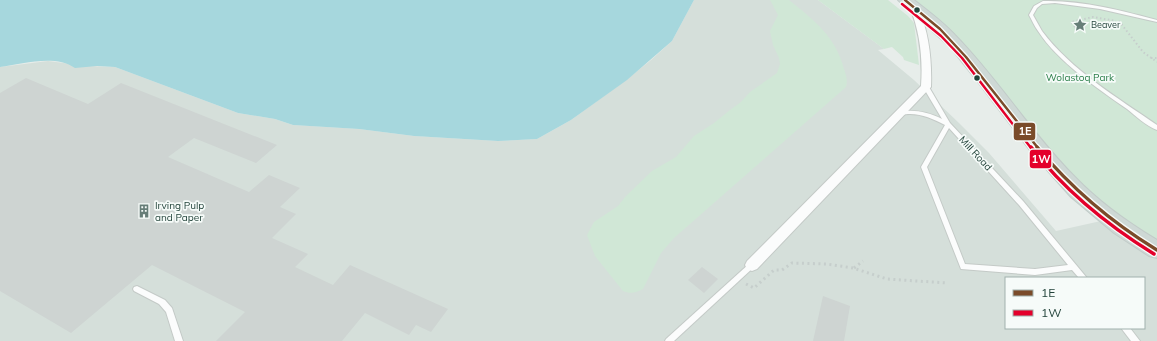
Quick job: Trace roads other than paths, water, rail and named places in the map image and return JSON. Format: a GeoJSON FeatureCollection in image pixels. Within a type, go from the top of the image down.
{"type":"FeatureCollection","features":[{"type":"Feature","properties":{"kind":"main road"},"geometry":{"type":"LineString","coordinates":[[910,4],[940,28],[956,44],[1034,143],[1069,184],[1110,219],[1157,253]]}},
{"type":"Feature","properties":{"kind":"street"},"geometry":{"type":"LineString","coordinates":[[752,265],[926,87],[928,67],[923,26],[910,4]]}},
{"type":"Feature","properties":{"kind":"lane"},"geometry":{"type":"LineString","coordinates":[[1157,21],[1102,6],[1071,0],[1048,1],[1041,3],[1036,6],[1031,15],[1043,36],[1053,48],[1080,72],[1157,128]]}},
{"type":"Feature","properties":{"kind":"lane","name":"Mill Road"},"geometry":{"type":"LineString","coordinates":[[926,87],[948,124],[1007,187],[1082,277]]}},
{"type":"Feature","properties":{"kind":"lane"},"geometry":{"type":"LineString","coordinates":[[898,114],[918,112],[932,116],[948,124],[924,167],[963,267],[1035,272],[1074,267]]}},
{"type":"Feature","properties":{"kind":"lane"},"geometry":{"type":"LineString","coordinates":[[670,341],[752,265]]}},
{"type":"Feature","properties":{"kind":"lane"},"geometry":{"type":"LineString","coordinates":[[137,289],[162,302],[169,310],[179,341]]}},
{"type":"Feature","properties":{"kind":"lane"},"geometry":{"type":"LineString","coordinates":[[1126,329],[1136,341]]}},
{"type":"Feature","properties":{"kind":"water"},"geometry":{"type":"Polygon","coordinates":[[[0,0],[694,0],[672,41],[627,80],[571,120],[537,139],[498,141],[414,136],[359,129],[293,125],[275,119],[238,113],[115,67],[97,66],[75,68],[58,62],[38,61],[0,67],[0,0]]]}},
{"type":"Feature","properties":{"kind":"place","name":"Beaver"},"geometry":{"type":"Point","coordinates":[1080,25]}},
{"type":"Feature","properties":{"kind":"place","name":"Irving Pulp and Paper"},"geometry":{"type":"Point","coordinates":[144,211]}},
{"type":"Feature","properties":{"kind":"park label","name":"Wolastoq Park"},"geometry":{"type":"Point","coordinates":[1080,77]}}]}
